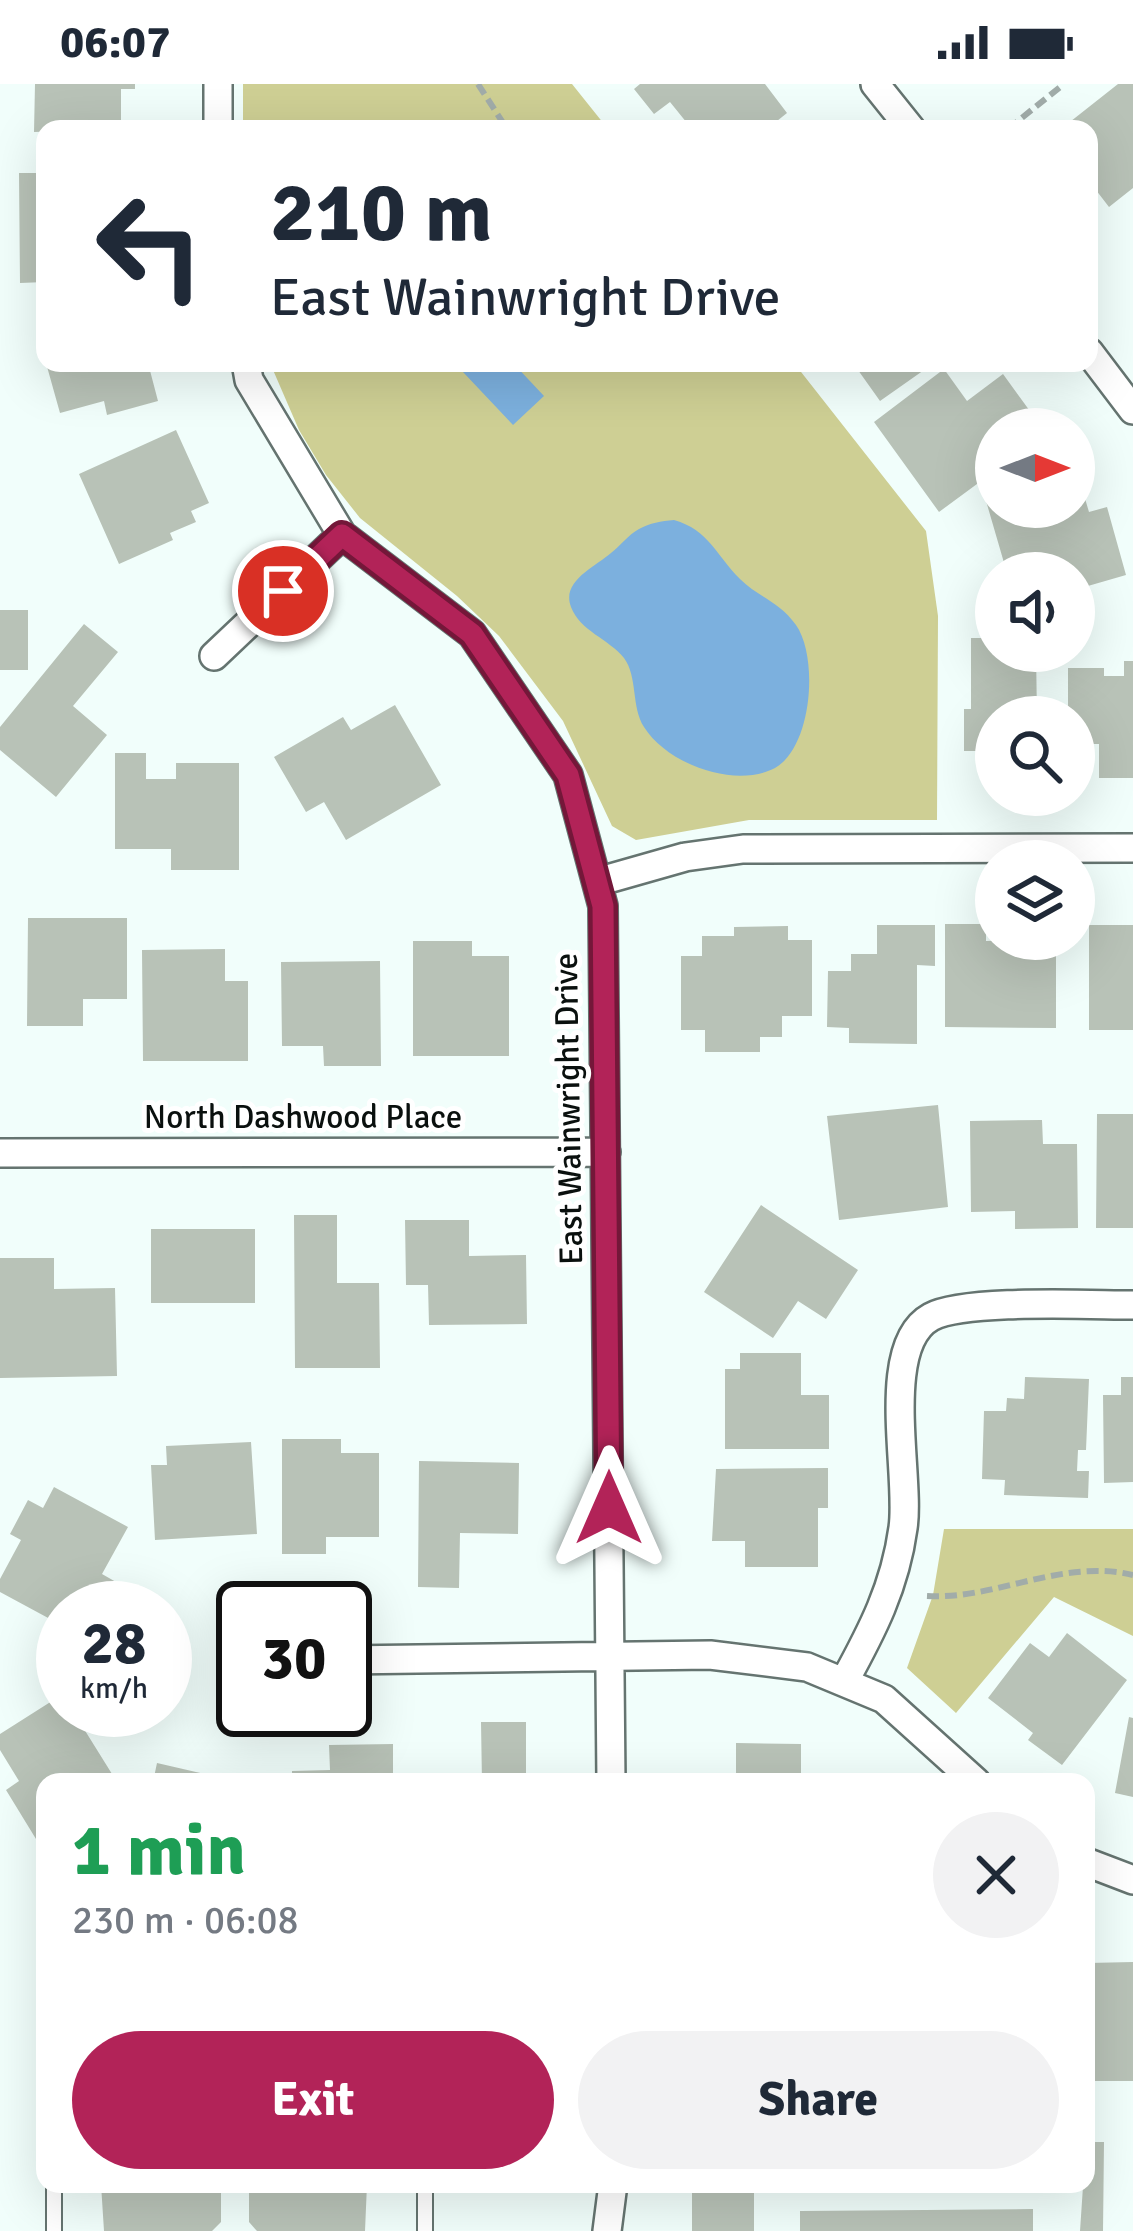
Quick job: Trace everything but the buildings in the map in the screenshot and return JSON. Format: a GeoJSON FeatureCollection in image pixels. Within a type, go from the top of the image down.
{"type":"FeatureCollection","features":[{"type":"Feature","properties":{"kind":"street"},"geometry":{"type":"LineString","coordinates":[[218,84],[218,120]]}},
{"type":"Feature","properties":{"kind":"street"},"geometry":{"type":"LineString","coordinates":[[875,84],[904,120]]}},
{"type":"Feature","properties":{"kind":"street"},"geometry":{"type":"LineString","coordinates":[[1098,364],[1133,410]]}},
{"type":"Feature","properties":{"kind":"street","name":"East Wainwright Drive"},"geometry":{"type":"LineString","coordinates":[[248,372],[342,535],[472,634],[568,775],[597,882],[603,906],[611,1773]]}},
{"type":"Feature","properties":{"kind":"street"},"geometry":{"type":"LineString","coordinates":[[214,656],[342,535]]}},
{"type":"Feature","properties":{"kind":"street"},"geometry":{"type":"LineString","coordinates":[[597,882],[685,857],[743,849],[1133,848]]}},
{"type":"Feature","properties":{"kind":"street","name":"North Dashwood Place"},"geometry":{"type":"LineString","coordinates":[[0,1153],[606,1152]]}},
{"type":"Feature","properties":{"kind":"street"},"geometry":{"type":"LineString","coordinates":[[844,1682],[884,1608],[904,1526],[901,1375],[910,1336],[932,1317],[982,1306],[1133,1305]]}},
{"type":"Feature","properties":{"kind":"street"},"geometry":{"type":"LineString","coordinates":[[372,1660],[710,1655],[806,1667],[884,1699],[966,1773]]}},
{"type":"Feature","properties":{"kind":"street"},"geometry":{"type":"LineString","coordinates":[[1095,1865],[1133,1880]]}},
{"type":"Feature","properties":{"kind":"street"},"geometry":{"type":"LineString","coordinates":[[607,2231],[612,2193]]}},
{"type":"Feature","properties":{"kind":"lane"},"geometry":{"type":"LineString","coordinates":[[54,2193],[54,2231]]}},
{"type":"Feature","properties":{"kind":"lane"},"geometry":{"type":"LineString","coordinates":[[425,2193],[425,2231]]}},
{"type":"Feature","properties":{"kind":"path"},"geometry":{"type":"LineString","coordinates":[[478,84],[501,120]]}},
{"type":"Feature","properties":{"kind":"path"},"geometry":{"type":"LineString","coordinates":[[1019,120],[1064,84]]}},
{"type":"Feature","properties":{"kind":"path"},"geometry":{"type":"LineString","coordinates":[[927,1596],[952,1598],[1060,1573],[1115,1570],[1133,1575]]}},
{"type":"Feature","properties":{"kind":"green space"},"geometry":{"type":"Polygon","coordinates":[[[243,84],[572,84],[601,120],[243,120],[243,84]]]}},
{"type":"Feature","properties":{"kind":"green space"},"geometry":{"type":"Polygon","coordinates":[[[274,372],[801,372],[926,531],[938,616],[937,820],[749,820],[636,840],[612,826],[563,721],[499,636],[360,518],[299,430],[274,372]]]}},
{"type":"Feature","properties":{"kind":"green space"},"geometry":{"type":"Polygon","coordinates":[[[944,1529],[1133,1529],[1133,1636],[1054,1597],[956,1713],[907,1668],[933,1595],[944,1529]]]}},
{"type":"Feature","properties":{"kind":"water"},"geometry":{"type":"Polygon","coordinates":[[[463,372],[521,372],[544,396],[513,425],[463,372]]]}},
{"type":"Feature","properties":{"kind":"water"},"geometry":{"type":"Polygon","coordinates":[[[674,520],[704,537],[740,579],[789,617],[803,640],[809,679],[804,722],[787,757],[759,774],[703,769],[655,740],[640,719],[624,658],[581,622],[571,607],[571,590],[581,576],[639,529],[674,520]]]}},
{"type":"Feature","properties":{"kind":"route"},"geometry":{"type":"LineString","coordinates":[[283,591],[342,535],[472,634],[568,775],[603,906],[609,1508]]}}]}
